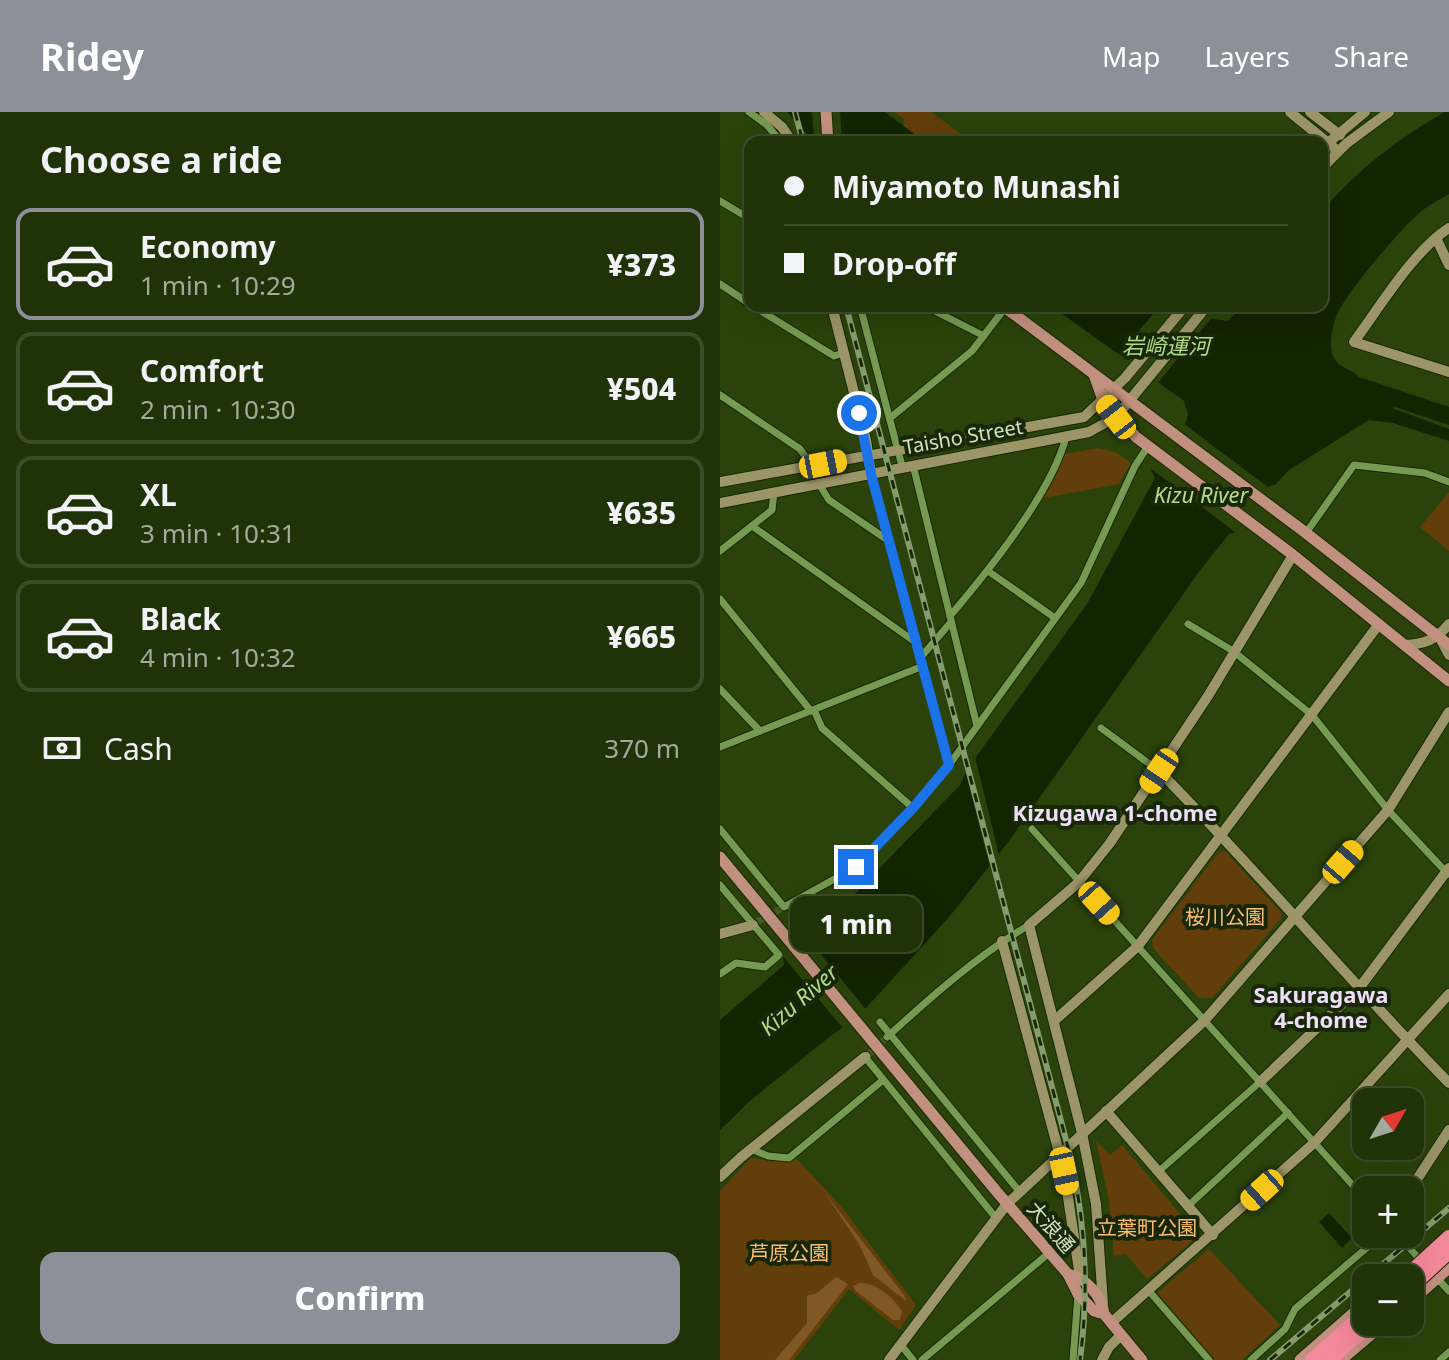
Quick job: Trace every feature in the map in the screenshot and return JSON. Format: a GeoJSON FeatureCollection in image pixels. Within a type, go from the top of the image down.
{"type":"FeatureCollection","features":[{"type":"Feature","properties":{"kind":"highway"},"geometry":{"type":"LineString","coordinates":[[1418,1264],[1449,1234]]}},
{"type":"Feature","properties":{"kind":"highway"},"geometry":{"type":"LineString","coordinates":[[1424,1275],[1449,1252]]}},
{"type":"Feature","properties":{"kind":"highway"},"geometry":{"type":"LineString","coordinates":[[1424,1284],[1449,1266]]}},
{"type":"Feature","properties":{"kind":"highway"},"geometry":{"type":"LineString","coordinates":[[1312,1360],[1352,1324]]}},
{"type":"Feature","properties":{"kind":"highway"},"geometry":{"type":"LineString","coordinates":[[1337,1357],[1359,1336]]}},
{"type":"Feature","properties":{"kind":"main road"},"geometry":{"type":"LineString","coordinates":[[826,112],[828,136]]}},
{"type":"Feature","properties":{"kind":"main road"},"geometry":{"type":"LineString","coordinates":[[1011,312],[1306,533],[1449,645]]}},
{"type":"Feature","properties":{"kind":"main road"},"geometry":{"type":"LineString","coordinates":[[1094,375],[1103,400],[1116,417],[1148,446],[1293,555],[1449,681]]}},
{"type":"Feature","properties":{"kind":"main road","name":"大浪通"},"geometry":{"type":"LineString","coordinates":[[720,857],[1007,1204],[1049,1253],[1074,1275],[1142,1360]]}},
{"type":"Feature","properties":{"kind":"main road"},"geometry":{"type":"LineString","coordinates":[[1410,1264],[1449,1234]]}},
{"type":"Feature","properties":{"kind":"main road"},"geometry":{"type":"LineString","coordinates":[[1424,1290],[1449,1266]]}},
{"type":"Feature","properties":{"kind":"main road","name":"大浪通"},"geometry":{"type":"LineString","coordinates":[[1074,1275],[1078,1294],[1094,1311],[1106,1314]]}},
{"type":"Feature","properties":{"kind":"main road"},"geometry":{"type":"LineString","coordinates":[[1300,1360],[1352,1314]]}},
{"type":"Feature","properties":{"kind":"main road"},"geometry":{"type":"LineString","coordinates":[[1337,1357],[1366,1336]]}},
{"type":"Feature","properties":{"kind":"street"},"geometry":{"type":"LineString","coordinates":[[749,112],[776,136]]}},
{"type":"Feature","properties":{"kind":"street"},"geometry":{"type":"LineString","coordinates":[[764,112],[788,136]]}},
{"type":"Feature","properties":{"kind":"street"},"geometry":{"type":"LineString","coordinates":[[1290,112],[1315,136]]}},
{"type":"Feature","properties":{"kind":"street"},"geometry":{"type":"LineString","coordinates":[[1310,112],[1347,143]]}},
{"type":"Feature","properties":{"kind":"street"},"geometry":{"type":"LineString","coordinates":[[1328,142],[1365,112]]}},
{"type":"Feature","properties":{"kind":"street"},"geometry":{"type":"LineString","coordinates":[[1328,162],[1347,143],[1389,112]]}},
{"type":"Feature","properties":{"kind":"street"},"geometry":{"type":"LineString","coordinates":[[1328,146],[1338,151]]}},
{"type":"Feature","properties":{"kind":"street"},"geometry":{"type":"LineString","coordinates":[[720,201],[744,215]]}},
{"type":"Feature","properties":{"kind":"street"},"geometry":{"type":"LineString","coordinates":[[1449,228],[1407,271],[1354,342],[1449,372]]}},
{"type":"Feature","properties":{"kind":"street"},"geometry":{"type":"LineString","coordinates":[[1436,238],[1449,265]]}},
{"type":"Feature","properties":{"kind":"street"},"geometry":{"type":"LineString","coordinates":[[720,284],[744,300]]}},
{"type":"Feature","properties":{"kind":"street"},"geometry":{"type":"LineString","coordinates":[[763,312],[834,356],[843,353]]}},
{"type":"Feature","properties":{"kind":"street"},"geometry":{"type":"LineString","coordinates":[[833,312],[871,474],[949,765]]}},
{"type":"Feature","properties":{"kind":"street"},"geometry":{"type":"LineString","coordinates":[[862,312],[898,451],[908,466],[951,619],[977,726]]}},
{"type":"Feature","properties":{"kind":"street"},"geometry":{"type":"LineString","coordinates":[[937,312],[984,336]]}},
{"type":"Feature","properties":{"kind":"street"},"geometry":{"type":"LineString","coordinates":[[890,418],[972,351],[1001,312]]}},
{"type":"Feature","properties":{"kind":"street","name":"Taisho Street"},"geometry":{"type":"LineString","coordinates":[[720,482],[1084,417],[1132,370],[1180,312]]}},
{"type":"Feature","properties":{"kind":"street"},"geometry":{"type":"LineString","coordinates":[[1116,417],[1202,312]]}},
{"type":"Feature","properties":{"kind":"street"},"geometry":{"type":"LineString","coordinates":[[720,395],[800,449],[812,466]]}},
{"type":"Feature","properties":{"kind":"street","name":"Taisho Street"},"geometry":{"type":"LineString","coordinates":[[720,503],[1066,437],[1089,432],[1116,417]]}},
{"type":"Feature","properties":{"kind":"street"},"geometry":{"type":"LineString","coordinates":[[720,747],[922,661],[988,571],[1061,456],[1066,437]]}},
{"type":"Feature","properties":{"kind":"street"},"geometry":{"type":"LineString","coordinates":[[720,829],[782,908],[856,867],[949,765],[1081,583],[1129,478],[1148,446]]}},
{"type":"Feature","properties":{"kind":"street"},"geometry":{"type":"LineString","coordinates":[[1306,533],[1354,465],[1425,473],[1449,482]]}},
{"type":"Feature","properties":{"kind":"street"},"geometry":{"type":"LineString","coordinates":[[819,484],[829,500],[889,541]]}},
{"type":"Feature","properties":{"kind":"street"},"geometry":{"type":"LineString","coordinates":[[720,551],[772,510],[774,492]]}},
{"type":"Feature","properties":{"kind":"street"},"geometry":{"type":"LineString","coordinates":[[752,526],[918,644]]}},
{"type":"Feature","properties":{"kind":"street"},"geometry":{"type":"LineString","coordinates":[[889,1036],[940,990],[1002,941],[1029,925],[1079,881],[1110,843],[1159,771],[1293,555]]}},
{"type":"Feature","properties":{"kind":"street"},"geometry":{"type":"LineString","coordinates":[[988,571],[1055,618]]}},
{"type":"Feature","properties":{"kind":"street"},"geometry":{"type":"LineString","coordinates":[[720,599],[813,710],[822,728],[913,808]]}},
{"type":"Feature","properties":{"kind":"street"},"geometry":{"type":"LineString","coordinates":[[1158,1172],[1260,1082],[1360,987],[1448,872],[1388,810],[1312,715],[1233,651],[1188,624]]}},
{"type":"Feature","properties":{"kind":"street"},"geometry":{"type":"LineString","coordinates":[[1054,1021],[1138,946],[1379,624]]}},
{"type":"Feature","properties":{"kind":"street"},"geometry":{"type":"LineString","coordinates":[[1404,645],[1424,644],[1439,636],[1449,624]]}},
{"type":"Feature","properties":{"kind":"street"},"geometry":{"type":"LineString","coordinates":[[1439,636],[1449,655]]}},
{"type":"Feature","properties":{"kind":"street"},"geometry":{"type":"LineString","coordinates":[[720,689],[760,731]]}},
{"type":"Feature","properties":{"kind":"street"},"geometry":{"type":"LineString","coordinates":[[889,1360],[1007,1204],[1205,1021],[1388,810],[1449,712]]}},
{"type":"Feature","properties":{"kind":"street"},"geometry":{"type":"LineString","coordinates":[[1101,728],[1159,771],[1222,834],[1449,1083]]}},
{"type":"Feature","properties":{"kind":"street"},"geometry":{"type":"LineString","coordinates":[[1032,829],[1352,1184]]}},
{"type":"Feature","properties":{"kind":"street"},"geometry":{"type":"LineString","coordinates":[[720,885],[779,955],[765,967],[736,963],[730,964],[720,974]]}},
{"type":"Feature","properties":{"kind":"street"},"geometry":{"type":"LineString","coordinates":[[720,934],[755,923]]}},
{"type":"Feature","properties":{"kind":"street"},"geometry":{"type":"LineString","coordinates":[[1029,925],[1082,1133],[1096,1204],[1106,1314],[1149,1291],[1315,1142],[1449,994]]}},
{"type":"Feature","properties":{"kind":"street"},"geometry":{"type":"LineString","coordinates":[[1002,941],[1060,1153],[1070,1201],[1074,1275]]}},
{"type":"Feature","properties":{"kind":"street"},"geometry":{"type":"LineString","coordinates":[[880,1022],[1019,1191]]}},
{"type":"Feature","properties":{"kind":"street"},"geometry":{"type":"LineString","coordinates":[[720,1177],[866,1056],[996,1218]]}},
{"type":"Feature","properties":{"kind":"street"},"geometry":{"type":"LineString","coordinates":[[751,1149],[768,1156],[789,1158],[883,1080]]}},
{"type":"Feature","properties":{"kind":"street"},"geometry":{"type":"LineString","coordinates":[[1106,1111],[1213,1235]]}},
{"type":"Feature","properties":{"kind":"street"},"geometry":{"type":"LineString","coordinates":[[1188,1206],[1288,1113]]}},
{"type":"Feature","properties":{"kind":"street"},"geometry":{"type":"LineString","coordinates":[[1419,1176],[1449,1130]]}},
{"type":"Feature","properties":{"kind":"street"},"geometry":{"type":"LineString","coordinates":[[1251,1360],[1285,1329],[1295,1309],[1367,1248]]}},
{"type":"Feature","properties":{"kind":"street"},"geometry":{"type":"LineString","coordinates":[[1410,1248],[1449,1291]]}},
{"type":"Feature","properties":{"kind":"street"},"geometry":{"type":"LineString","coordinates":[[922,1360],[1049,1253]]}},
{"type":"Feature","properties":{"kind":"street"},"geometry":{"type":"LineString","coordinates":[[1149,1291],[1209,1360]]}},
{"type":"Feature","properties":{"kind":"street"},"geometry":{"type":"LineString","coordinates":[[1073,1360],[1078,1294]]}},
{"type":"Feature","properties":{"kind":"street"},"geometry":{"type":"LineString","coordinates":[[1102,1360],[1121,1335]]}},
{"type":"Feature","properties":{"kind":"street"},"geometry":{"type":"LineString","coordinates":[[901,1345],[913,1360]]}},
{"type":"Feature","properties":{"kind":"street"},"geometry":{"type":"LineString","coordinates":[[1440,1360],[1449,1352]]}},
{"type":"Feature","properties":{"kind":"green space"},"geometry":{"type":"Polygon","coordinates":[[[894,112],[931,112],[964,136],[917,136],[904,126],[903,118],[894,112]]]}},
{"type":"Feature","properties":{"kind":"green space"},"geometry":{"type":"Polygon","coordinates":[[[1098,448],[1115,452],[1131,463],[1119,484],[1039,499],[1064,454],[1098,448]]]}},
{"type":"Feature","properties":{"kind":"green space"},"geometry":{"type":"Polygon","coordinates":[[[1449,492],[1449,551],[1420,527],[1449,492]]]}},
{"type":"Feature","properties":{"kind":"green space","name":"桜川公園"},"geometry":{"type":"Polygon","coordinates":[[[1225,851],[1281,912],[1281,919],[1212,998],[1199,998],[1153,948],[1152,940],[1218,853],[1225,851]]]}},
{"type":"Feature","properties":{"kind":"green space","name":"立葉町公園"},"geometry":{"type":"Polygon","coordinates":[[[1096,1141],[1110,1155],[1122,1145],[1195,1232],[1196,1238],[1147,1279],[1126,1254],[1114,1256],[1109,1200],[1096,1141]]]}},
{"type":"Feature","properties":{"kind":"green space","name":"芦原公園"},"geometry":{"type":"Polygon","coordinates":[[[751,1158],[774,1161],[797,1159],[840,1205],[916,1305],[899,1330],[849,1289],[794,1360],[720,1360],[720,1191],[751,1158]]]}},
{"type":"Feature","properties":{"kind":"green space"},"geometry":{"type":"Polygon","coordinates":[[[1209,1249],[1280,1325],[1242,1360],[1215,1360],[1157,1293],[1209,1249]]]}},
{"type":"Feature","properties":{"kind":"shaded area"},"geometry":{"type":"Polygon","coordinates":[[[825,1193],[906,1301],[873,1275],[859,1244],[825,1193]]]}},
{"type":"Feature","properties":{"kind":"shaded area"},"geometry":{"type":"Polygon","coordinates":[[[836,1277],[848,1284],[789,1360],[775,1360],[807,1323],[807,1296],[817,1293],[836,1277]]]}},
{"type":"Feature","properties":{"kind":"shaded area"},"geometry":{"type":"Polygon","coordinates":[[[859,1283],[872,1285],[889,1296],[902,1311],[900,1320],[893,1320],[856,1291],[853,1286],[859,1283]]]}},
{"type":"Feature","properties":{"kind":"water"},"geometry":{"type":"Polygon","coordinates":[[[787,112],[885,112],[917,136],[810,136],[787,112]]]}},
{"type":"Feature","properties":{"kind":"water"},"geometry":{"type":"Polygon","coordinates":[[[1449,112],[1449,194],[1418,214],[1360,279],[1336,317],[1332,330],[1332,353],[1340,365],[1359,377],[1449,407],[1449,425],[1392,408],[1449,429],[1449,441],[1393,423],[1369,420],[1289,470],[1275,485],[1269,486],[1234,533],[1229,534],[1201,569],[1009,841],[950,916],[855,1020],[751,1100],[720,1130],[720,1020],[784,965],[783,957],[815,935],[960,785],[968,768],[1087,604],[1155,478],[1151,470],[1186,422],[1188,414],[1184,401],[1059,312],[1165,312],[1228,321],[1236,312],[1328,312],[1328,205],[1379,156],[1411,133],[1449,112]]]}},
{"type":"Feature","properties":{"kind":"water"},"geometry":{"type":"Polygon","coordinates":[[[1329,1213],[1352,1238],[1342,1248],[1319,1222],[1329,1213]]]}},
{"type":"Feature","properties":{"kind":"pier"},"geometry":{"type":"Polygon","coordinates":[[[812,112],[840,112],[842,136],[814,136],[812,112]]]}},
{"type":"Feature","properties":{"kind":"pier"},"geometry":{"type":"Polygon","coordinates":[[[1155,312],[1214,315],[1156,385],[1117,357],[1155,312]]]}},
{"type":"Feature","properties":{"kind":"pier"},"geometry":{"type":"Polygon","coordinates":[[[1184,424],[1268,487],[1235,532],[1150,468],[1184,424]]]}},
{"type":"Feature","properties":{"kind":"pier"},"geometry":{"type":"Polygon","coordinates":[[[974,753],[1000,859],[991,871],[964,766],[974,753]]]}},
{"type":"Feature","properties":{"kind":"pier"},"geometry":{"type":"Polygon","coordinates":[[[805,935],[868,1012],[846,1032],[781,954],[805,935]]]}},
{"type":"Feature","properties":{"kind":"tunnel"},"geometry":{"type":"LineString","coordinates":[[757,922],[781,909]]}},
{"type":"Feature","properties":{"kind":"tunnel"},"geometry":{"type":"LineString","coordinates":[[867,1056],[887,1037]]}},
{"type":"Feature","properties":{"kind":"railway"},"geometry":{"type":"LineString","coordinates":[[795,112],[801,136]]}},
{"type":"Feature","properties":{"kind":"railway"},"geometry":{"type":"LineString","coordinates":[[848,312],[1071,1159],[1080,1210],[1084,1260],[1080,1360]]}},
{"type":"Feature","properties":{"kind":"railway"},"geometry":{"type":"LineString","coordinates":[[1270,1360],[1449,1208]]}},
{"type":"Feature","properties":{"kind":"district","name":"Kizugawa 1-chome"},"geometry":{"type":"Point","coordinates":[1115,813]}},
{"type":"Feature","properties":{"kind":"district","name":"Sakuragawa 4-chome"},"geometry":{"type":"Point","coordinates":[1321,1008]}},
{"type":"Feature","properties":{"kind":"route"},"geometry":{"type":"LineString","coordinates":[[856,867],[949,765],[871,474],[859,413]]}},
{"type":"Feature","properties":{"kind":"water label","name":"岩崎運河"},"geometry":{"type":"Point","coordinates":[1166,346]}},
{"type":"Feature","properties":{"kind":"water label","name":"Kizu River"},"geometry":{"type":"Point","coordinates":[1201,495]}},
{"type":"Feature","properties":{"kind":"water label","name":"Kizu River"},"geometry":{"type":"Point","coordinates":[799,1000]}}]}
